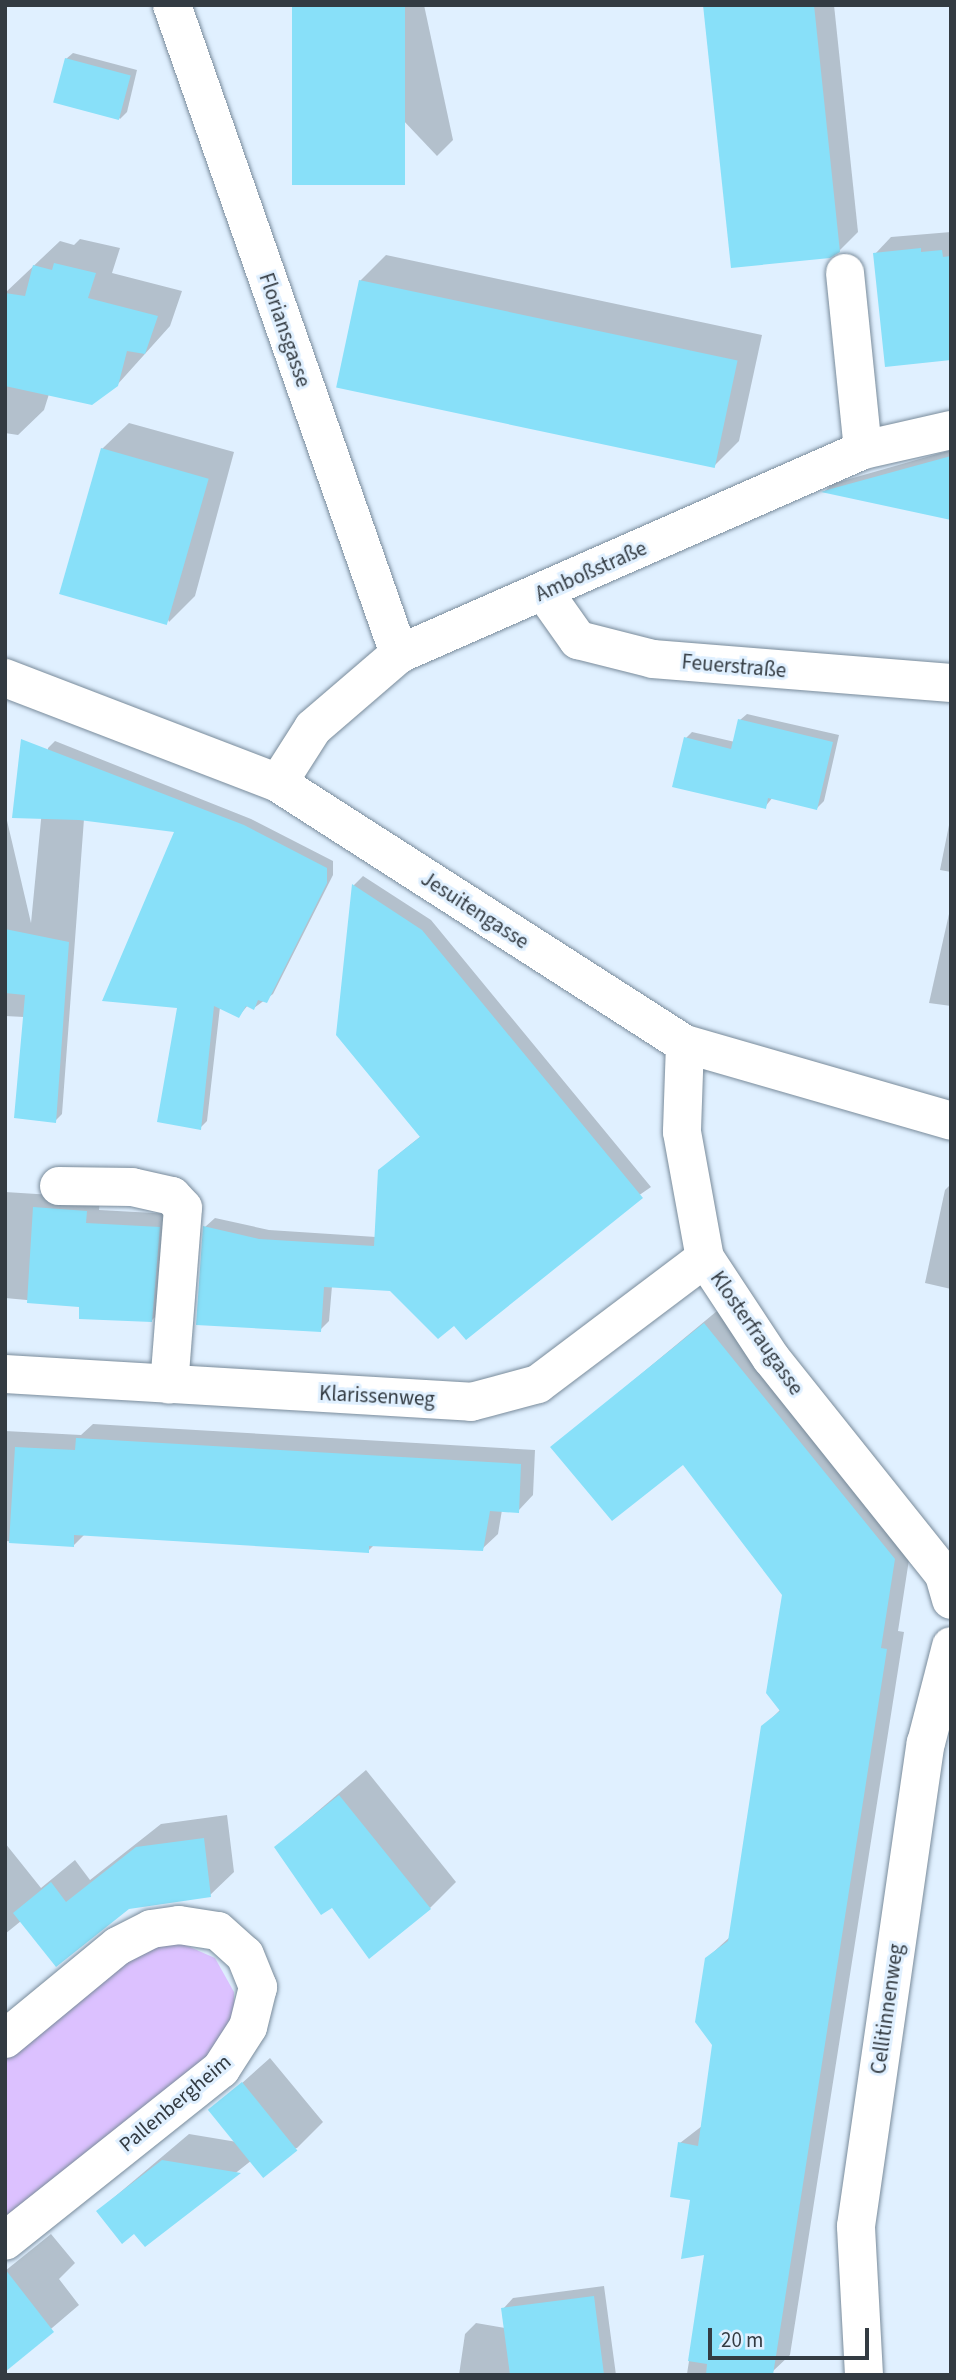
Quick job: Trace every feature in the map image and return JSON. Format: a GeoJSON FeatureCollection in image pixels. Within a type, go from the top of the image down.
{"type":"FeatureCollection","features":[{"type":"Feature","properties":{"kind":"street","name":"Floriansgasse"},"geometry":{"type":"LineString","coordinates":[[172,5],[399,654]]}},
{"type":"Feature","properties":{"kind":"street"},"geometry":{"type":"LineString","coordinates":[[845,273],[863,450]]}},
{"type":"Feature","properties":{"kind":"street","name":"Amboßstraße"},"geometry":{"type":"LineString","coordinates":[[278,783],[313,729],[399,654],[863,450],[951,430]]}},
{"type":"Feature","properties":{"kind":"street","name":"Feuerstraße"},"geometry":{"type":"LineString","coordinates":[[544,592],[578,640],[653,659],[951,683]]}},
{"type":"Feature","properties":{"kind":"street","name":"Jesuitengasse"},"geometry":{"type":"LineString","coordinates":[[5,677],[278,783],[685,1044],[951,1121]]}},
{"type":"Feature","properties":{"kind":"street","name":"Klosterfraugasse"},"geometry":{"type":"LineString","coordinates":[[685,1044],[682,1132],[705,1258],[771,1358],[948,1588]]}},
{"type":"Feature","properties":{"kind":"street"},"geometry":{"type":"LineString","coordinates":[[59,1186],[132,1187],[172,1196],[183,1208],[169,1384]]}},
{"type":"Feature","properties":{"kind":"street","name":"Klarissenweg"},"geometry":{"type":"LineString","coordinates":[[5,1374],[471,1402],[538,1384],[705,1258]]}},
{"type":"Feature","properties":{"kind":"street","name":"Cellitinnenweg"},"geometry":{"type":"LineString","coordinates":[[864,2375],[856,2226],[926,1743],[951,1646]]}},
{"type":"Feature","properties":{"kind":"street","name":"Pallenbergheim"},"geometry":{"type":"LineString","coordinates":[[5,2039],[118,1947],[151,1929],[179,1925],[218,1931],[245,1955],[258,1987],[248,2027],[221,2069],[5,2241]]}},
{"type":"Feature","properties":{"kind":"shaded area"},"geometry":{"type":"Polygon","coordinates":[[[176,1941],[215,1958],[234,1992],[234,2017],[211,2057],[5,2221],[5,2055],[128,1955],[176,1941]]]}},
{"type":"Feature","properties":{"kind":"building"},"geometry":{"type":"Polygon","coordinates":[[[292,5],[405,5],[405,185],[292,185],[292,5]]]}},
{"type":"Feature","properties":{"kind":"building"},"geometry":{"type":"Polygon","coordinates":[[[703,5],[814,5],[840,252],[830,258],[731,268],[703,5]]]}},
{"type":"Feature","properties":{"kind":"building"},"geometry":{"type":"Polygon","coordinates":[[[65,58],[131,76],[119,120],[53,102],[65,58]]]}},
{"type":"Feature","properties":{"kind":"building"},"geometry":{"type":"Polygon","coordinates":[[[921,248],[921,252],[942,250],[943,257],[951,256],[951,360],[885,367],[873,253],[921,248]]]}},
{"type":"Feature","properties":{"kind":"building"},"geometry":{"type":"Polygon","coordinates":[[[54,263],[96,273],[88,298],[158,316],[145,354],[127,351],[118,386],[92,405],[5,386],[5,293],[25,296],[33,265],[52,270],[54,263]]]}},
{"type":"Feature","properties":{"kind":"building"},"geometry":{"type":"Polygon","coordinates":[[[359,280],[738,360],[715,468],[336,388],[359,280]]]}},
{"type":"Feature","properties":{"kind":"building"},"geometry":{"type":"Polygon","coordinates":[[[101,448],[209,479],[167,625],[59,594],[101,448]]]}},
{"type":"Feature","properties":{"kind":"building"},"geometry":{"type":"Polygon","coordinates":[[[951,456],[951,520],[821,492],[827,490],[951,456]]]}},
{"type":"Feature","properties":{"kind":"building"},"geometry":{"type":"Polygon","coordinates":[[[738,719],[833,742],[817,810],[768,798],[766,809],[672,787],[684,737],[731,749],[738,719]]]}},
{"type":"Feature","properties":{"kind":"building"},"geometry":{"type":"Polygon","coordinates":[[[21,739],[244,825],[327,868],[327,883],[267,1003],[258,1000],[254,1010],[246,1006],[239,1018],[214,1006],[201,1130],[157,1122],[177,1008],[102,1001],[174,832],[79,820],[12,818],[21,739]]]}},
{"type":"Feature","properties":{"kind":"building"},"geometry":{"type":"Polygon","coordinates":[[[352,884],[422,930],[643,1198],[466,1340],[454,1326],[438,1339],[390,1291],[324,1287],[321,1332],[196,1325],[203,1226],[259,1239],[374,1246],[378,1170],[420,1137],[336,1035],[352,884]]]}},
{"type":"Feature","properties":{"kind":"building"},"geometry":{"type":"Polygon","coordinates":[[[5,929],[69,942],[56,1123],[14,1118],[25,995],[5,993],[5,929]]]}},
{"type":"Feature","properties":{"kind":"building"},"geometry":{"type":"Polygon","coordinates":[[[33,1207],[87,1211],[86,1223],[160,1227],[152,1322],[79,1319],[79,1307],[27,1303],[33,1207]]]}},
{"type":"Feature","properties":{"kind":"building"},"geometry":{"type":"Polygon","coordinates":[[[704,1323],[895,1559],[881,1648],[887,1649],[773,2375],[706,2375],[707,2364],[688,2361],[704,2255],[681,2259],[690,2200],[670,2197],[678,2142],[698,2146],[712,2045],[695,2022],[705,1958],[728,1941],[761,1726],[780,1711],[766,1693],[782,1595],[683,1465],[612,1521],[550,1447],[704,1323]]]}},
{"type":"Feature","properties":{"kind":"building"},"geometry":{"type":"Polygon","coordinates":[[[76,1438],[521,1464],[519,1513],[490,1511],[483,1551],[369,1546],[369,1553],[74,1535],[74,1547],[9,1543],[15,1447],[75,1450],[76,1438]]]}},
{"type":"Feature","properties":{"kind":"building"},"geometry":{"type":"Polygon","coordinates":[[[339,1795],[431,1909],[369,1959],[332,1908],[321,1915],[274,1847],[339,1795]]]}},
{"type":"Feature","properties":{"kind":"building"},"geometry":{"type":"Polygon","coordinates":[[[204,1838],[211,1897],[129,1909],[56,1967],[13,1913],[51,1882],[66,1902],[136,1847],[204,1838]]]}},
{"type":"Feature","properties":{"kind":"building"},"geometry":{"type":"Polygon","coordinates":[[[242,2082],[297,2150],[263,2178],[208,2110],[242,2082]]]}},
{"type":"Feature","properties":{"kind":"building"},"geometry":{"type":"Polygon","coordinates":[[[162,2160],[241,2173],[145,2247],[134,2234],[122,2244],[96,2211],[162,2160]]]}},
{"type":"Feature","properties":{"kind":"building"},"geometry":{"type":"Polygon","coordinates":[[[5,2269],[54,2332],[5,2372],[5,2269]]]}},
{"type":"Feature","properties":{"kind":"building"},"geometry":{"type":"Polygon","coordinates":[[[594,2296],[604,2375],[510,2375],[501,2308],[594,2296]]]}}]}
